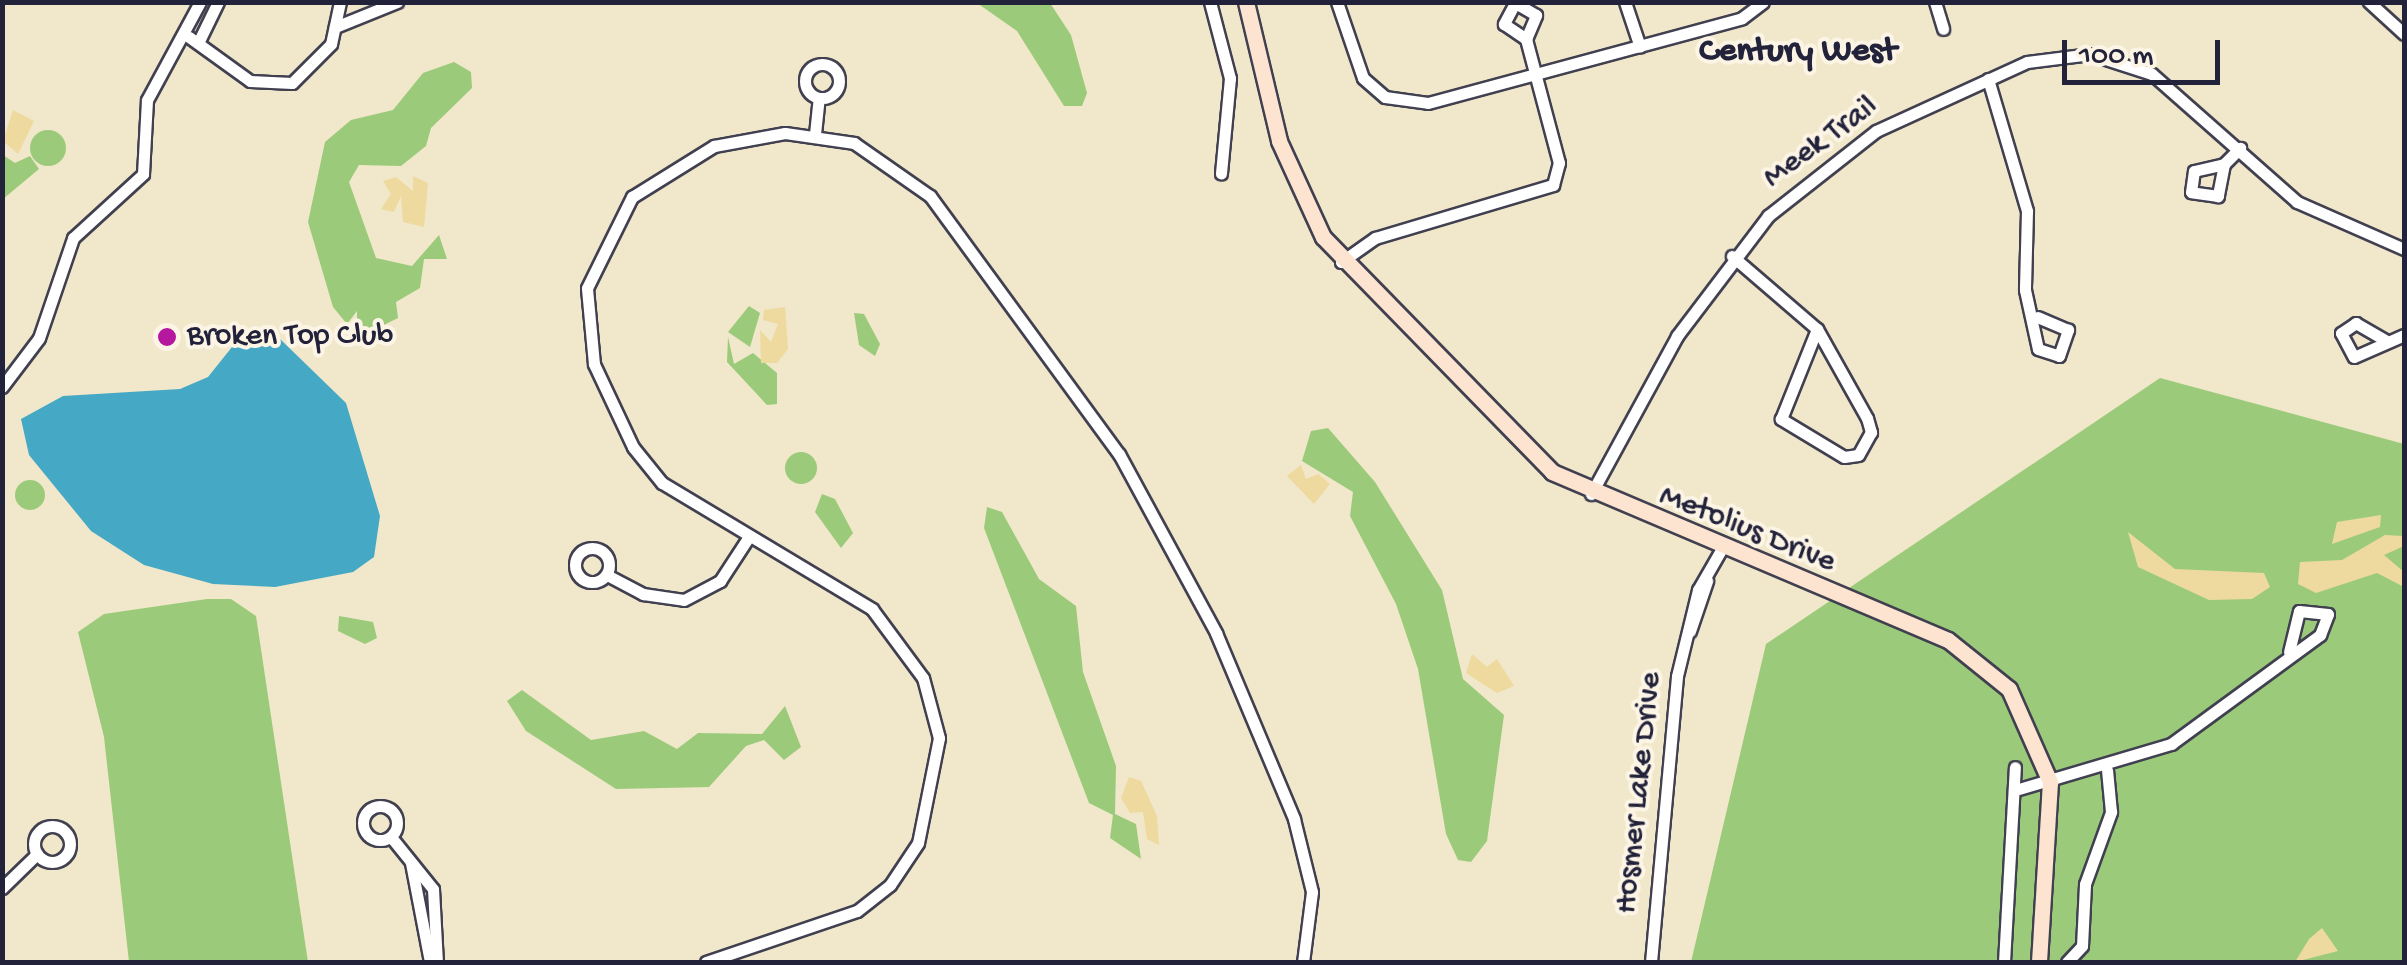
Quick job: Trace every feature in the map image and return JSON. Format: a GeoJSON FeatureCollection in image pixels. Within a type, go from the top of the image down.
{"type":"FeatureCollection","features":[{"type":"Feature","properties":{"kind":"street"},"geometry":{"type":"LineString","coordinates":[[193,40],[200,2]]}},
{"type":"Feature","properties":{"kind":"street"},"geometry":{"type":"LineString","coordinates":[[2,387],[39,338],[73,238],[143,174],[147,100],[218,2]]}},
{"type":"Feature","properties":{"kind":"street"},"geometry":{"type":"LineString","coordinates":[[193,40],[250,81],[277,86],[317,66],[335,28],[340,2]]}},
{"type":"Feature","properties":{"kind":"street"},"geometry":{"type":"LineString","coordinates":[[335,28],[397,2]]}},
{"type":"Feature","properties":{"kind":"street"},"geometry":{"type":"LineString","coordinates":[[1210,2],[1230,78],[1221,174]]}},
{"type":"Feature","properties":{"kind":"street","name":"Metolius Drive"},"geometry":{"type":"LineString","coordinates":[[1246,2],[1295,186],[1341,262],[1454,364],[1529,452],[1591,494],[1970,653],[2024,710],[2050,782],[2039,962]]}},
{"type":"Feature","properties":{"kind":"street"},"geometry":{"type":"LineString","coordinates":[[1337,2],[1354,66],[1386,96],[1428,104],[1742,18],[1763,2]]}},
{"type":"Feature","properties":{"kind":"street"},"geometry":{"type":"LineString","coordinates":[[1625,2],[1640,47]]}},
{"type":"Feature","properties":{"kind":"street"},"geometry":{"type":"LineString","coordinates":[[1935,2],[1943,29]]}},
{"type":"Feature","properties":{"kind":"street"},"geometry":{"type":"LineString","coordinates":[[2376,4],[2404,34]]}},
{"type":"Feature","properties":{"kind":"street"},"geometry":{"type":"LineString","coordinates":[[1341,262],[1375,238],[1553,185],[1559,163],[1526,39]]}},
{"type":"Feature","properties":{"kind":"street","name":"Meek Trail"},"geometry":{"type":"LineString","coordinates":[[1591,494],[1732,256],[1836,158],[1988,79],[2059,54],[2123,61],[2176,90],[2297,202],[2404,249]]}},
{"type":"Feature","properties":{"kind":"street"},"geometry":{"type":"LineString","coordinates":[[1988,79],[2013,143],[2027,211],[2024,290],[2038,318]]}},
{"type":"Feature","properties":{"kind":"street"},"geometry":{"type":"LineString","coordinates":[[815,134],[819,98]]}},
{"type":"Feature","properties":{"kind":"street"},"geometry":{"type":"LineString","coordinates":[[706,962],[857,911],[890,885],[918,843],[938,738],[923,678],[872,609],[851,589],[690,506],[633,446],[594,364],[588,288],[612,223],[656,175],[750,136],[815,134],[899,167],[930,196],[1148,501],[1216,632],[1294,820],[1312,892],[1303,962]]}},
{"type":"Feature","properties":{"kind":"street"},"geometry":{"type":"LineString","coordinates":[[2224,164],[2240,148]]}},
{"type":"Feature","properties":{"kind":"street"},"geometry":{"type":"LineString","coordinates":[[1732,256],[1817,329],[1867,418],[1871,432],[1858,455],[1844,457],[1781,419],[1817,329]]}},
{"type":"Feature","properties":{"kind":"street"},"geometry":{"type":"LineString","coordinates":[[2386,340],[2404,334]]}},
{"type":"Feature","properties":{"kind":"street"},"geometry":{"type":"LineString","coordinates":[[607,575],[643,594],[684,600],[720,581],[748,538]]}},
{"type":"Feature","properties":{"kind":"street","name":"Hosmer Lake Drive"},"geometry":{"type":"LineString","coordinates":[[1651,962],[1667,743],[1690,631],[1706,580],[1721,550]]}},
{"type":"Feature","properties":{"kind":"street"},"geometry":{"type":"LineString","coordinates":[[2019,788],[2107,770],[2195,729],[2290,652]]}},
{"type":"Feature","properties":{"kind":"street"},"geometry":{"type":"LineString","coordinates":[[2004,962],[2019,788],[2014,767]]}},
{"type":"Feature","properties":{"kind":"street"},"geometry":{"type":"LineString","coordinates":[[2067,962],[2082,946],[2085,884],[2111,812],[2107,770]]}},
{"type":"Feature","properties":{"kind":"street"},"geometry":{"type":"LineString","coordinates":[[391,836],[433,888],[438,962]]}},
{"type":"Feature","properties":{"kind":"street"},"geometry":{"type":"LineString","coordinates":[[2,888],[37,854]]}},
{"type":"Feature","properties":{"kind":"street"},"geometry":{"type":"LineString","coordinates":[[410,859],[430,962]]}},
{"type":"Feature","properties":{"kind":"green space"},"geometry":{"type":"Polygon","coordinates":[[[977,3],[1050,3],[1071,35],[1087,93],[1082,106],[1064,106],[1017,31],[977,3]]]}},
{"type":"Feature","properties":{"kind":"green space"},"geometry":{"type":"Polygon","coordinates":[[[454,62],[471,72],[472,88],[431,128],[426,146],[401,166],[359,165],[349,182],[376,258],[412,266],[439,235],[447,259],[424,259],[420,288],[396,302],[398,318],[357,338],[357,311],[347,324],[333,307],[308,222],[325,142],[351,120],[393,110],[423,73],[454,62]]]}},
{"type":"Feature","properties":{"kind":"green space"},"geometry":{"type":"Polygon","coordinates":[[[48,130],[61,135],[66,148],[61,161],[48,166],[35,161],[30,148],[35,135],[48,130]]]}},
{"type":"Feature","properties":{"kind":"green space"},"geometry":{"type":"Polygon","coordinates":[[[3,155],[15,163],[30,156],[39,169],[3,199],[3,155]]]}},
{"type":"Feature","properties":{"kind":"green space"},"geometry":{"type":"Polygon","coordinates":[[[749,306],[760,313],[750,347],[728,332],[749,306]]]}},
{"type":"Feature","properties":{"kind":"green space"},"geometry":{"type":"Polygon","coordinates":[[[854,313],[864,314],[880,344],[875,356],[859,345],[854,313]]]}},
{"type":"Feature","properties":{"kind":"green space"},"geometry":{"type":"Polygon","coordinates":[[[728,337],[734,364],[753,353],[777,373],[777,404],[767,405],[727,362],[728,337]]]}},
{"type":"Feature","properties":{"kind":"green space"},"geometry":{"type":"Polygon","coordinates":[[[2160,378],[2404,444],[2404,962],[1691,962],[1766,644],[2160,378]]]}},
{"type":"Feature","properties":{"kind":"green space"},"geometry":{"type":"Polygon","coordinates":[[[1328,428],[1375,482],[1442,590],[1463,679],[1504,715],[1487,841],[1471,862],[1458,860],[1446,834],[1418,669],[1396,604],[1350,516],[1353,492],[1302,461],[1311,431],[1328,428]]]}},
{"type":"Feature","properties":{"kind":"green space"},"geometry":{"type":"Polygon","coordinates":[[[801,452],[812,457],[817,468],[812,479],[801,484],[790,479],[785,468],[790,457],[801,452]]]}},
{"type":"Feature","properties":{"kind":"green space"},"geometry":{"type":"Polygon","coordinates":[[[30,480],[41,484],[45,495],[41,506],[30,510],[19,506],[15,495],[19,484],[30,480]]]}},
{"type":"Feature","properties":{"kind":"green space"},"geometry":{"type":"Polygon","coordinates":[[[822,494],[835,499],[853,533],[841,548],[815,512],[822,494]]]}},
{"type":"Feature","properties":{"kind":"green space"},"geometry":{"type":"Polygon","coordinates":[[[987,507],[1002,512],[1039,579],[1076,606],[1083,672],[1116,766],[1115,814],[1136,824],[1141,859],[1110,838],[1113,815],[1089,803],[984,528],[987,507]]]}},
{"type":"Feature","properties":{"kind":"green space"},"geometry":{"type":"Polygon","coordinates":[[[231,599],[256,616],[308,962],[129,962],[104,737],[78,632],[104,614],[231,599]]]}},
{"type":"Feature","properties":{"kind":"green space"},"geometry":{"type":"Polygon","coordinates":[[[339,616],[373,622],[377,638],[365,644],[338,631],[339,616]]]}},
{"type":"Feature","properties":{"kind":"green space"},"geometry":{"type":"Polygon","coordinates":[[[522,690],[591,740],[644,731],[677,749],[698,733],[762,734],[785,706],[801,747],[784,760],[764,740],[746,746],[709,787],[616,789],[526,731],[507,701],[522,690]]]}},
{"type":"Feature","properties":{"kind":"sand"},"geometry":{"type":"Polygon","coordinates":[[[13,110],[34,121],[18,154],[3,141],[13,110]]]}},
{"type":"Feature","properties":{"kind":"sand"},"geometry":{"type":"Polygon","coordinates":[[[413,176],[428,183],[424,227],[403,222],[401,196],[394,212],[381,209],[391,194],[383,181],[396,177],[413,191],[413,176]]]}},
{"type":"Feature","properties":{"kind":"sand"},"geometry":{"type":"Polygon","coordinates":[[[785,307],[788,349],[777,363],[761,363],[760,330],[771,342],[778,324],[763,320],[764,310],[785,307]]]}},
{"type":"Feature","properties":{"kind":"sand"},"geometry":{"type":"Polygon","coordinates":[[[1301,465],[1306,479],[1318,474],[1330,484],[1314,504],[1287,476],[1301,465]]]}},
{"type":"Feature","properties":{"kind":"sand"},"geometry":{"type":"Polygon","coordinates":[[[2381,515],[2380,527],[2332,544],[2337,522],[2381,515]]]}},
{"type":"Feature","properties":{"kind":"sand"},"geometry":{"type":"Polygon","coordinates":[[[2128,532],[2175,569],[2264,573],[2270,587],[2252,599],[2209,600],[2138,567],[2128,532]]]}},
{"type":"Feature","properties":{"kind":"sand"},"geometry":{"type":"Polygon","coordinates":[[[2385,535],[2404,536],[2404,546],[2384,555],[2404,572],[2404,587],[2377,573],[2316,593],[2298,584],[2300,562],[2342,560],[2385,535]]]}},
{"type":"Feature","properties":{"kind":"sand"},"geometry":{"type":"Polygon","coordinates":[[[1472,654],[1487,667],[1497,659],[1514,686],[1497,693],[1466,673],[1472,654]]]}},
{"type":"Feature","properties":{"kind":"sand"},"geometry":{"type":"Polygon","coordinates":[[[1129,777],[1141,781],[1157,816],[1159,845],[1147,839],[1143,812],[1130,813],[1121,798],[1129,777]]]}},
{"type":"Feature","properties":{"kind":"sand"},"geometry":{"type":"Polygon","coordinates":[[[2322,928],[2338,951],[2295,962],[2309,939],[2322,928]]]}},
{"type":"Feature","properties":{"kind":"water"},"geometry":{"type":"Polygon","coordinates":[[[278,337],[346,403],[380,516],[374,557],[353,572],[275,587],[213,584],[144,565],[91,531],[29,455],[21,419],[63,396],[180,389],[208,377],[232,347],[278,337]]]}},
{"type":"Feature","properties":{"kind":"place","name":"Broken Top Club"},"geometry":{"type":"Point","coordinates":[167,337]}},
{"type":"Feature","properties":{"kind":"district","name":"Century West"},"geometry":{"type":"Point","coordinates":[1798,53]}}]}
